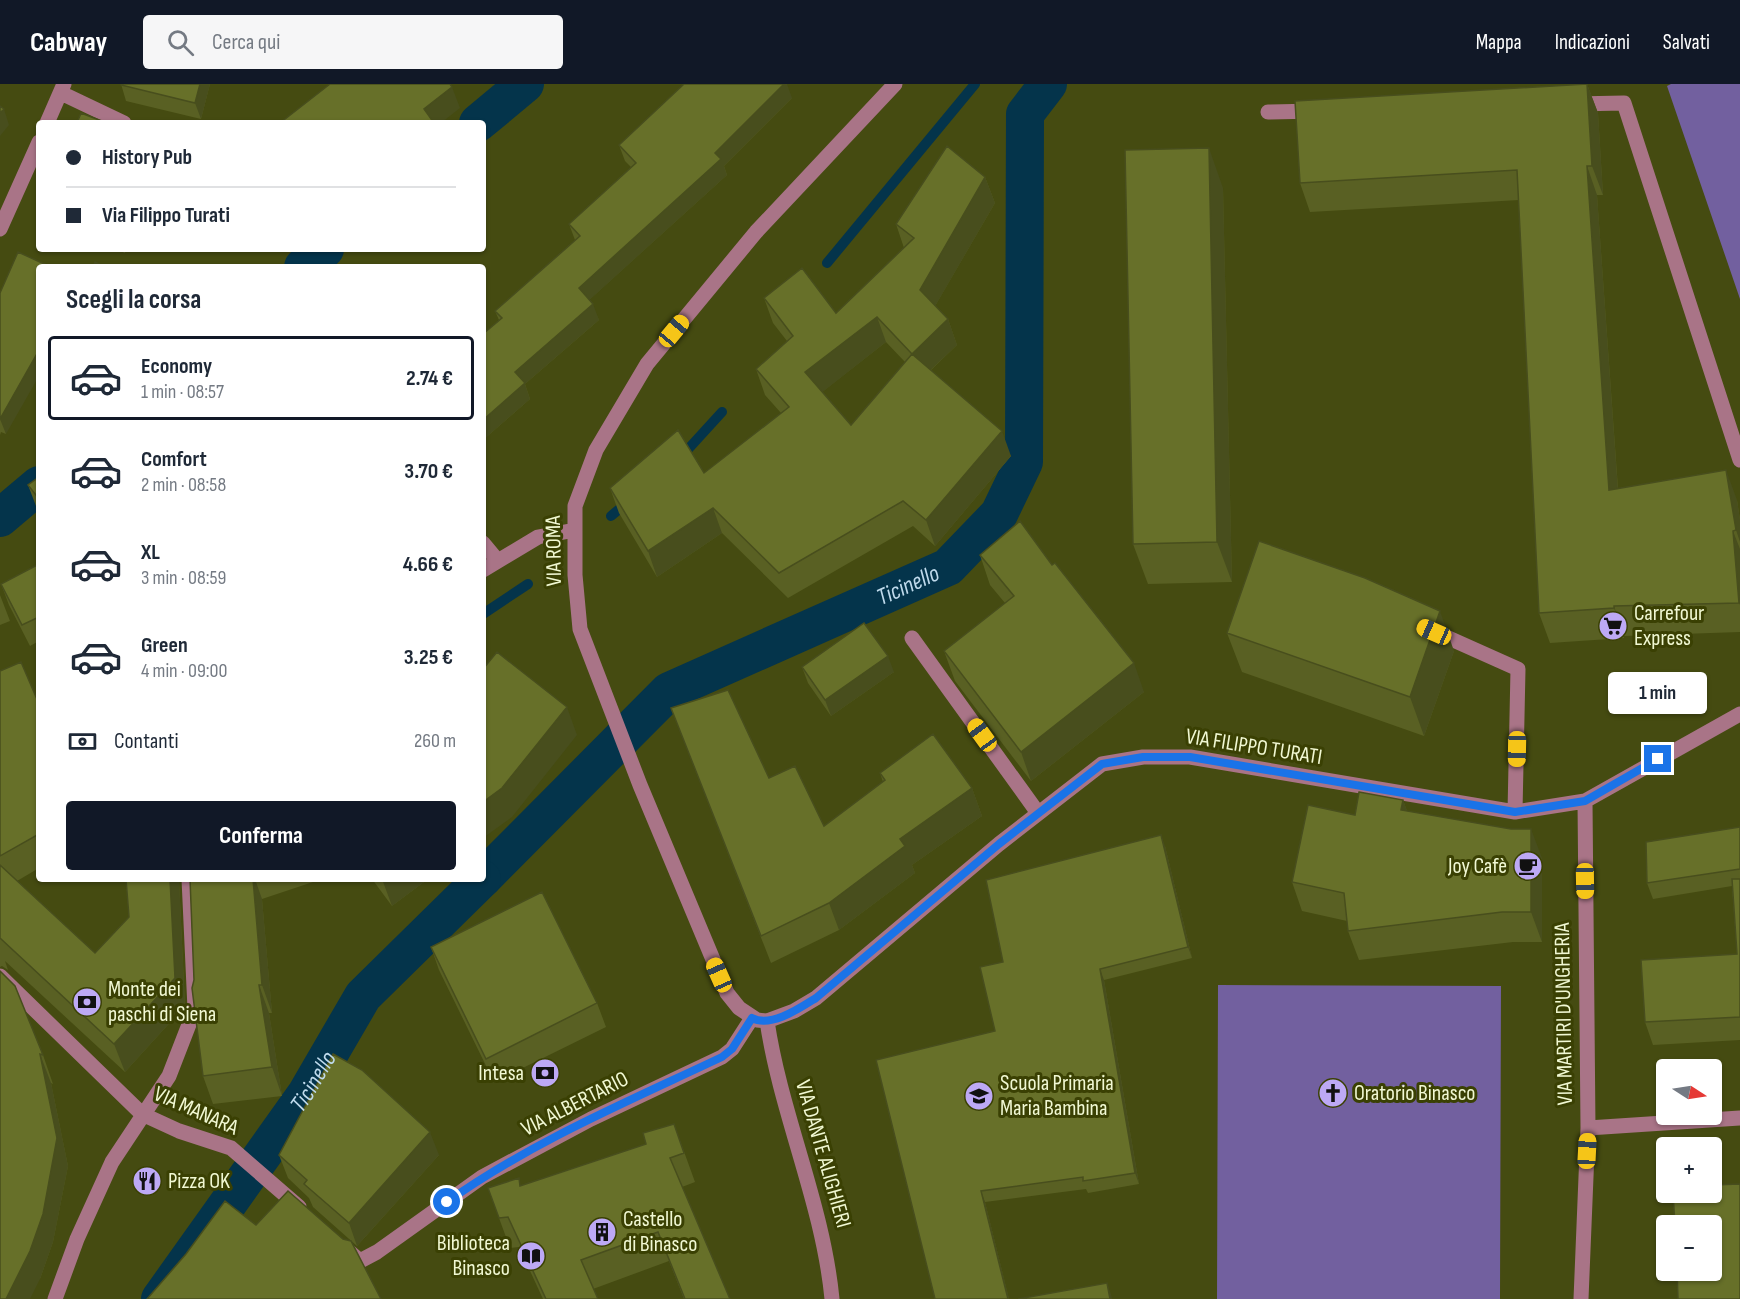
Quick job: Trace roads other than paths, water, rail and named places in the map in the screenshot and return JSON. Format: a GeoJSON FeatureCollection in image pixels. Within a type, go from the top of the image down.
{"type":"FeatureCollection","features":[{"type":"Feature","properties":{"kind":"street","name":"VIA ROMA"},"geometry":{"type":"LineString","coordinates":[[760,1019],[739,1008],[727,993],[640,785],[580,629],[574,530],[575,506],[596,450],[647,364],[756,232],[896,84]]}},
{"type":"Feature","properties":{"kind":"street"},"geometry":{"type":"LineString","coordinates":[[48,120],[63,88],[119,120]]}},
{"type":"Feature","properties":{"kind":"street"},"geometry":{"type":"LineString","coordinates":[[1552,105],[1624,103],[1740,460]]}},
{"type":"Feature","properties":{"kind":"street"},"geometry":{"type":"LineString","coordinates":[[1268,112],[1327,110]]}},
{"type":"Feature","properties":{"kind":"street"},"geometry":{"type":"LineString","coordinates":[[0,229],[36,149]]}},
{"type":"Feature","properties":{"kind":"street"},"geometry":{"type":"LineString","coordinates":[[486,568],[538,537],[574,530]]}},
{"type":"Feature","properties":{"kind":"street"},"geometry":{"type":"LineString","coordinates":[[486,547],[498,561]]}},
{"type":"Feature","properties":{"kind":"street"},"geometry":{"type":"LineString","coordinates":[[1423,627],[1518,669],[1515,812]]}},
{"type":"Feature","properties":{"kind":"street"},"geometry":{"type":"LineString","coordinates":[[912,638],[1038,813]]}},
{"type":"Feature","properties":{"kind":"street","name":"VIA FILIPPO TURATI"},"geometry":{"type":"LineString","coordinates":[[760,1019],[794,1011],[816,998],[1038,813],[1102,764],[1143,757],[1190,757],[1515,812],[1585,801],[1740,714]]}},
{"type":"Feature","properties":{"kind":"street","name":"VIA MARTIRI D'UNGHERIA"},"geometry":{"type":"LineString","coordinates":[[1581,1299],[1588,1128],[1585,801]]}},
{"type":"Feature","properties":{"kind":"street"},"geometry":{"type":"LineString","coordinates":[[55,1299],[77,1239],[112,1162],[169,1076],[195,1009],[189,882]]}},
{"type":"Feature","properties":{"kind":"street","name":"VIA MANARA"},"geometry":{"type":"LineString","coordinates":[[0,976],[142,1114],[179,1131],[231,1148],[309,1216]]}},
{"type":"Feature","properties":{"kind":"street","name":"VIA ALBERTARIO"},"geometry":{"type":"LineString","coordinates":[[334,1239],[360,1261],[482,1177],[591,1119],[722,1057],[760,1019]]}},
{"type":"Feature","properties":{"kind":"street","name":"VIA DANTE ALIGHIERI"},"geometry":{"type":"LineString","coordinates":[[760,1019],[828,1257],[832,1299]]}},
{"type":"Feature","properties":{"kind":"street"},"geometry":{"type":"LineString","coordinates":[[1588,1128],[1740,1118]]}},
{"type":"Feature","properties":{"kind":"waterway"},"geometry":{"type":"LineString","coordinates":[[482,120],[525,84]]}},
{"type":"Feature","properties":{"kind":"waterway"},"geometry":{"type":"LineString","coordinates":[[827,263],[975,84]]}},
{"type":"Feature","properties":{"kind":"waterway","name":"Ticinello"},"geometry":{"type":"LineString","coordinates":[[486,875],[669,691],[948,567],[999,514],[1024,462],[1025,114],[1048,84]]}},
{"type":"Feature","properties":{"kind":"waterway"},"geometry":{"type":"LineString","coordinates":[[307,264],[321,252]]}},
{"type":"Feature","properties":{"kind":"waterway"},"geometry":{"type":"LineString","coordinates":[[680,458],[722,412]]}},
{"type":"Feature","properties":{"kind":"waterway"},"geometry":{"type":"LineString","coordinates":[[0,518],[36,488]]}},
{"type":"Feature","properties":{"kind":"waterway"},"geometry":{"type":"LineString","coordinates":[[611,516],[629,501]]}},
{"type":"Feature","properties":{"kind":"waterway"},"geometry":{"type":"LineString","coordinates":[[486,612],[528,584]]}},
{"type":"Feature","properties":{"kind":"waterway","name":"Ticinello"},"geometry":{"type":"LineString","coordinates":[[160,1299],[306,1094],[363,996],[479,882]]}},
{"type":"Feature","properties":{"kind":"place","name":"Carrefour Express"},"geometry":{"type":"Point","coordinates":[1613,626]}},
{"type":"Feature","properties":{"kind":"place","name":"Joy Cafè"},"geometry":{"type":"Point","coordinates":[1528,866]}},
{"type":"Feature","properties":{"kind":"place","name":"Monte dei paschi di Siena"},"geometry":{"type":"Point","coordinates":[87,1002]}},
{"type":"Feature","properties":{"kind":"place","name":"Intesa"},"geometry":{"type":"Point","coordinates":[545,1073]}},
{"type":"Feature","properties":{"kind":"place","name":"Oratorio Binasco"},"geometry":{"type":"Point","coordinates":[1333,1093]}},
{"type":"Feature","properties":{"kind":"place","name":"Scuola Primaria Maria Bambina"},"geometry":{"type":"Point","coordinates":[979,1096]}},
{"type":"Feature","properties":{"kind":"place","name":"Pizza OK"},"geometry":{"type":"Point","coordinates":[147,1181]}},
{"type":"Feature","properties":{"kind":"place","name":"Castello di Binasco"},"geometry":{"type":"Point","coordinates":[602,1232]}},
{"type":"Feature","properties":{"kind":"place","name":"Biblioteca Binasco"},"geometry":{"type":"Point","coordinates":[531,1256]}}]}
